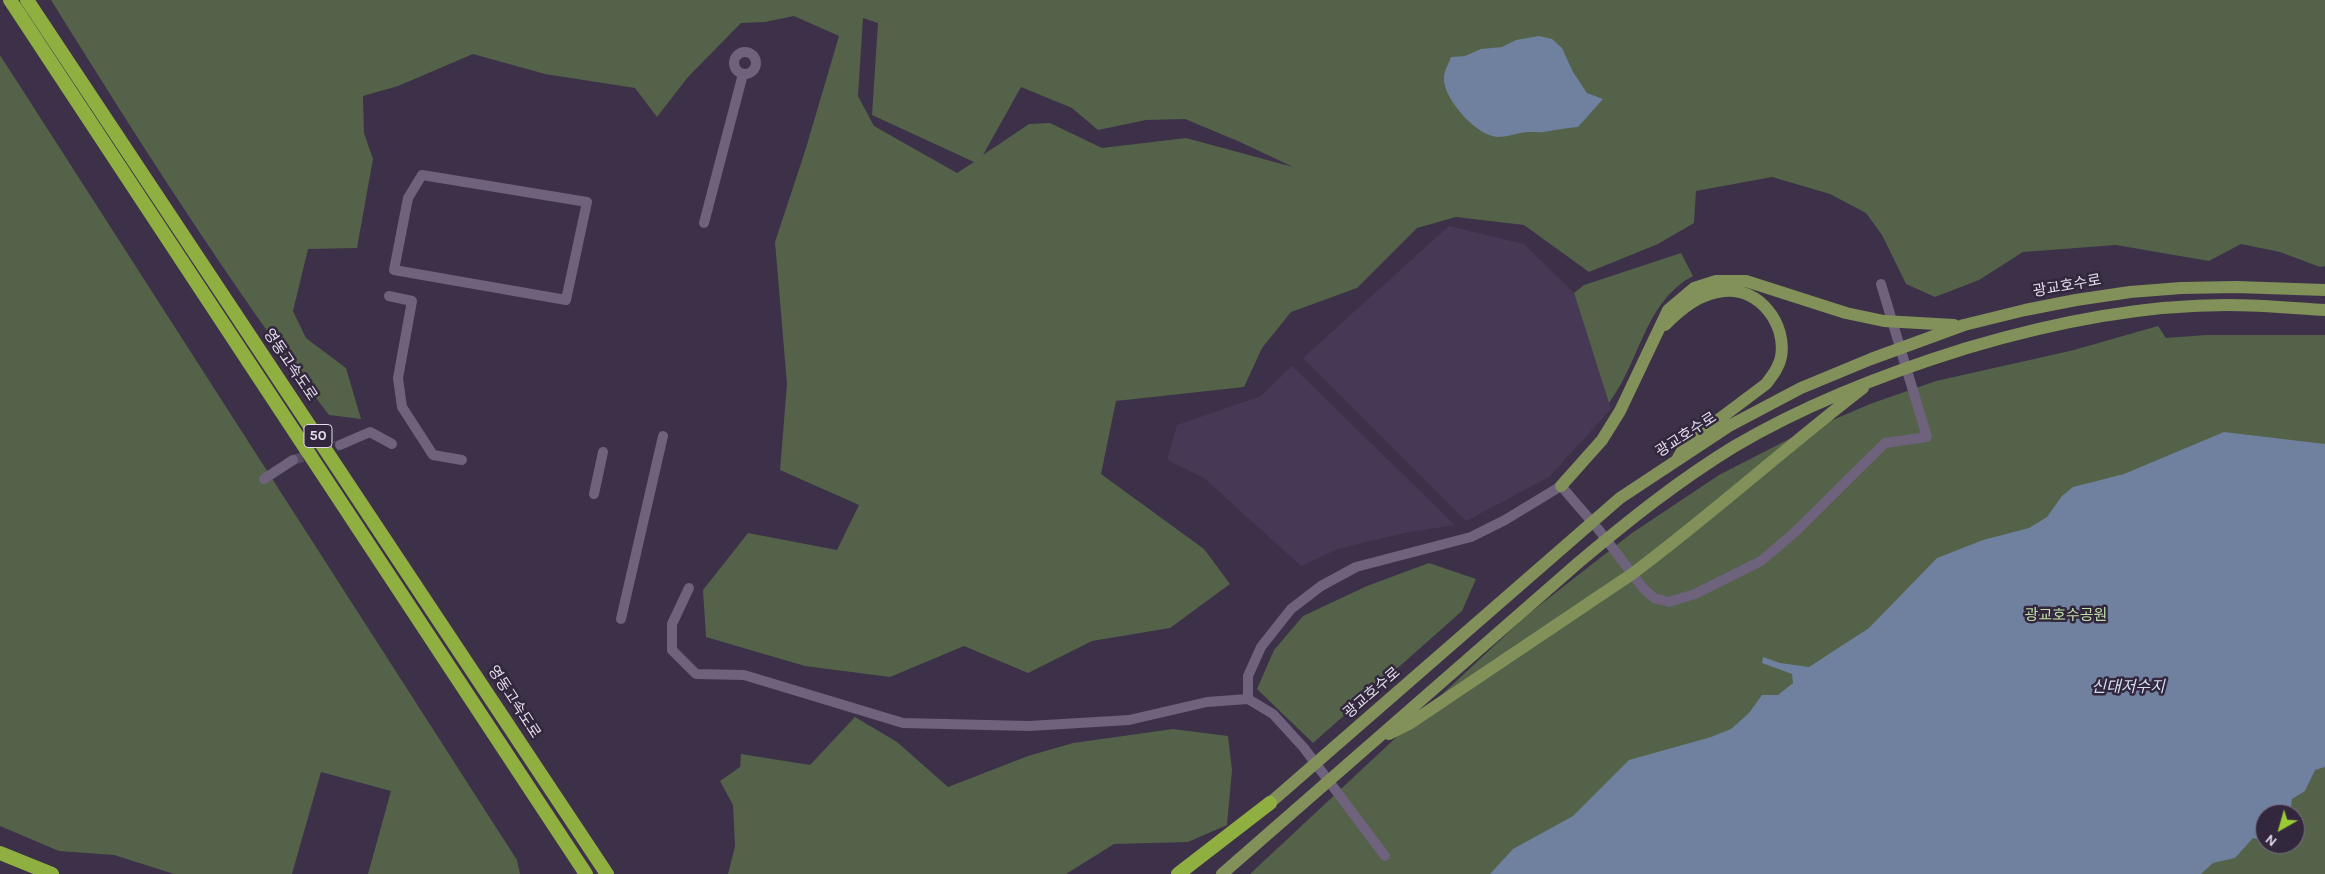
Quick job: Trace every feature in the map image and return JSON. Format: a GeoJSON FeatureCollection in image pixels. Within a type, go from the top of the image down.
{"type":"FeatureCollection","features":[{"type":"Feature","properties":{"kind":"highway","name":"50"},"geometry":{"type":"LineString","coordinates":[[10,0],[586,874]]}},
{"type":"Feature","properties":{"kind":"highway","name":"영동고속도로"},"geometry":{"type":"LineString","coordinates":[[27,0],[607,874]]}},
{"type":"Feature","properties":{"kind":"highway"},"geometry":{"type":"LineString","coordinates":[[1178,874],[1270,802]]}},
{"type":"Feature","properties":{"kind":"highway"},"geometry":{"type":"LineString","coordinates":[[0,853],[52,874]]}},
{"type":"Feature","properties":{"kind":"main road"},"geometry":{"type":"LineString","coordinates":[[1561,486],[1602,440],[1620,411],[1668,310],[1681,297],[1694,288],[1716,281],[1746,281],[1846,313],[1884,320],[1964,325]]}},
{"type":"Feature","properties":{"kind":"main road","name":"광교호수로"},"geometry":{"type":"LineString","coordinates":[[1189,874],[1620,498],[1729,426],[1801,388],[1928,337],[1964,325],[2024,310],[2130,292],[2236,287],[2325,290]]}},
{"type":"Feature","properties":{"kind":"main road"},"geometry":{"type":"LineString","coordinates":[[1659,330],[1695,300],[1723,291],[1740,292],[1754,298],[1767,308],[1776,322],[1781,339],[1781,357],[1776,372],[1766,384],[1686,444],[1676,461]]}},
{"type":"Feature","properties":{"kind":"main road"},"geometry":{"type":"LineString","coordinates":[[1222,874],[1298,810],[1347,765],[1635,515],[1683,480],[1735,446],[1804,409],[1880,376],[2027,330],[2132,312],[2227,305],[2325,310]]}},
{"type":"Feature","properties":{"kind":"main road"},"geometry":{"type":"LineString","coordinates":[[1372,744],[1409,724],[1632,574],[1667,548],[1770,461],[1880,376]]}},
{"type":"Feature","properties":{"kind":"street"},"geometry":{"type":"LineString","coordinates":[[704,223],[743,74]]}},
{"type":"Feature","properties":{"kind":"street"},"geometry":{"type":"LineString","coordinates":[[422,175],[587,202],[566,300],[394,270],[408,198],[422,175]]}},
{"type":"Feature","properties":{"kind":"street"},"geometry":{"type":"LineString","coordinates":[[1248,699],[1248,676],[1261,647],[1291,609],[1321,586],[1356,567],[1471,537],[1505,520],[1561,486],[1599,530],[1643,588],[1654,598],[1669,602],[1695,594],[1761,561],[1795,532],[1885,443],[1927,437],[1881,284]]}},
{"type":"Feature","properties":{"kind":"street"},"geometry":{"type":"LineString","coordinates":[[389,296],[412,301],[398,378],[402,407],[433,455],[462,460]]}},
{"type":"Feature","properties":{"kind":"street"},"geometry":{"type":"LineString","coordinates":[[340,445],[370,432],[392,444]]}},
{"type":"Feature","properties":{"kind":"street"},"geometry":{"type":"LineString","coordinates":[[621,618],[663,436]]}},
{"type":"Feature","properties":{"kind":"street"},"geometry":{"type":"LineString","coordinates":[[594,494],[603,452]]}},
{"type":"Feature","properties":{"kind":"street"},"geometry":{"type":"LineString","coordinates":[[264,479],[293,460]]}},
{"type":"Feature","properties":{"kind":"street"},"geometry":{"type":"LineString","coordinates":[[689,588],[672,624],[672,650],[696,674],[744,675],[903,723],[1030,726],[1129,720],[1208,702],[1248,699],[1273,714],[1304,748],[1386,856]]}},
{"type":"Feature","properties":{"kind":"shaded area"},"geometry":{"type":"Polygon","coordinates":[[[1449,226],[1524,244],[1574,293],[1611,409],[1549,477],[1466,521],[1303,358],[1449,226]]]}},
{"type":"Feature","properties":{"kind":"shaded area"},"geometry":{"type":"Polygon","coordinates":[[[1292,366],[1455,525],[1404,533],[1338,549],[1301,566],[1204,478],[1167,460],[1177,425],[1261,396],[1292,366]]]}},
{"type":"Feature","properties":{"kind":"green space"},"geometry":{"type":"Polygon","coordinates":[[[51,0],[2325,0],[2325,266],[2320,267],[2280,252],[2241,244],[2209,261],[2116,245],[2023,252],[1979,280],[1935,297],[1906,284],[1882,235],[1866,213],[1830,194],[1772,177],[1696,191],[1694,223],[1658,244],[1589,272],[1524,225],[1456,217],[1417,228],[1357,288],[1291,312],[1262,348],[1244,387],[1116,401],[1101,474],[1204,549],[1230,584],[1170,628],[1092,641],[1028,673],[964,646],[890,677],[805,666],[706,637],[703,590],[748,533],[837,550],[859,505],[780,470],[787,384],[775,242],[806,148],[839,36],[794,16],[765,22],[741,23],[688,77],[657,117],[635,88],[545,74],[473,54],[398,86],[363,96],[364,133],[373,159],[357,248],[308,249],[293,311],[306,338],[346,368],[361,419],[329,415],[292,365],[255,314],[151,158],[51,0]],[[863,18],[858,96],[874,126],[957,173],[974,162],[872,115],[878,23],[863,18]],[[1021,87],[983,155],[1029,124],[1050,123],[1102,148],[1186,138],[1293,167],[1185,119],[1146,120],[1098,130],[1072,108],[1021,87]]]}},
{"type":"Feature","properties":{"kind":"green space"},"geometry":{"type":"Polygon","coordinates":[[[0,55],[517,860],[520,874],[368,874],[391,791],[321,772],[292,874],[174,874],[114,855],[59,851],[0,826],[0,55]]]}},
{"type":"Feature","properties":{"kind":"green space"},"geometry":{"type":"Polygon","coordinates":[[[1681,253],[1693,276],[1677,287],[1654,316],[1620,387],[1609,403],[1574,293],[1584,285],[1681,253]]]}},
{"type":"Feature","properties":{"kind":"green space","name":"광교호수공원"},"geometry":{"type":"Polygon","coordinates":[[[2158,326],[2166,338],[2206,335],[2325,335],[2325,874],[1250,874],[1527,615],[1632,533],[1719,475],[1793,437],[1870,404],[1936,381],[2074,350],[2158,326]]]}},
{"type":"Feature","properties":{"kind":"green space"},"geometry":{"type":"Polygon","coordinates":[[[1429,563],[1476,579],[1462,611],[1313,743],[1257,689],[1274,650],[1303,616],[1367,586],[1429,563]]]}},
{"type":"Feature","properties":{"kind":"green space"},"geometry":{"type":"Polygon","coordinates":[[[855,717],[897,742],[948,787],[1028,756],[1073,743],[1173,729],[1228,736],[1232,770],[1227,825],[1188,842],[1114,844],[1066,874],[728,874],[735,846],[733,805],[720,781],[740,767],[741,754],[810,765],[855,717]]]}},
{"type":"Feature","properties":{"kind":"water"},"geometry":{"type":"Polygon","coordinates":[[[1539,36],[1552,39],[1562,48],[1573,72],[1587,93],[1603,99],[1578,127],[1544,132],[1524,132],[1498,137],[1481,131],[1456,107],[1446,88],[1444,74],[1451,57],[1465,56],[1481,49],[1502,47],[1516,40],[1539,36]]]}},
{"type":"Feature","properties":{"kind":"water","name":"신대저수지"},"geometry":{"type":"Polygon","coordinates":[[[2224,432],[2325,444],[2325,767],[2315,770],[2305,791],[2292,799],[2291,804],[2255,804],[2255,838],[2253,838],[2235,858],[2213,863],[2201,874],[1490,874],[1513,849],[1573,816],[1629,760],[1711,737],[1731,729],[1749,713],[1762,695],[1778,695],[1793,683],[1792,674],[1762,663],[1763,657],[1780,663],[1809,667],[1869,628],[1937,558],[1983,540],[2029,528],[2047,517],[2062,496],[2073,487],[2124,474],[2224,432]]]}},
{"type":"Feature","properties":{"kind":"tunnel"},"geometry":{"type":"LineString","coordinates":[[293,460],[340,445]]}}]}
